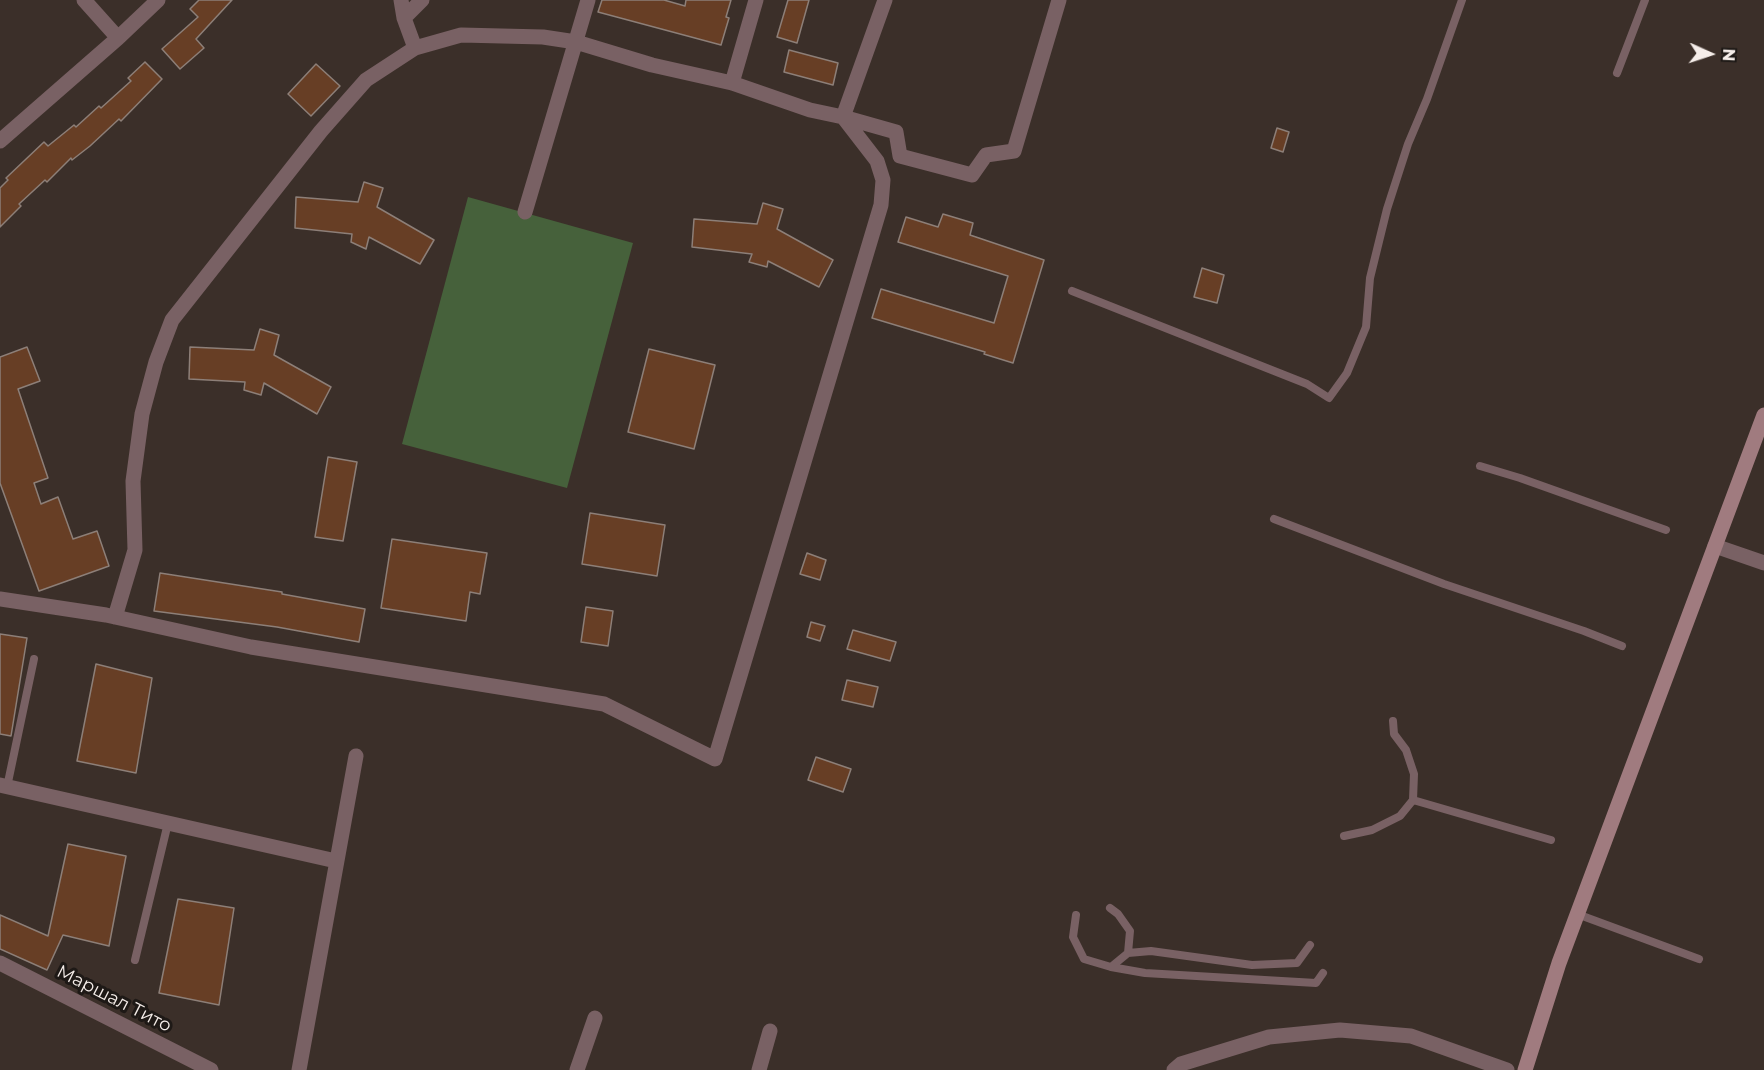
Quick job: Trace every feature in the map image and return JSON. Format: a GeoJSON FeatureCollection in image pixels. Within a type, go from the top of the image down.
{"type":"FeatureCollection","features":[{"type":"Feature","properties":{"kind":"main road"},"geometry":{"type":"LineString","coordinates":[[1525,1070],[1559,963],[1764,415]]}},
{"type":"Feature","properties":{"kind":"street"},"geometry":{"type":"LineString","coordinates":[[84,0],[118,38]]}},
{"type":"Feature","properties":{"kind":"street"},"geometry":{"type":"LineString","coordinates":[[0,141],[158,0]]}},
{"type":"Feature","properties":{"kind":"street"},"geometry":{"type":"LineString","coordinates":[[401,0],[404,18],[415,48]]}},
{"type":"Feature","properties":{"kind":"street"},"geometry":{"type":"LineString","coordinates":[[404,18],[422,0]]}},
{"type":"Feature","properties":{"kind":"street"},"geometry":{"type":"LineString","coordinates":[[525,212],[588,0]]}},
{"type":"Feature","properties":{"kind":"street"},"geometry":{"type":"LineString","coordinates":[[732,83],[756,0]]}},
{"type":"Feature","properties":{"kind":"street"},"geometry":{"type":"LineString","coordinates":[[843,117],[885,0]]}},
{"type":"Feature","properties":{"kind":"street"},"geometry":{"type":"LineString","coordinates":[[115,617],[135,550],[133,482],[142,414],[156,362],[172,320],[221,261],[321,131],[366,80],[415,48],[461,35],[543,37],[576,42],[652,65],[732,83],[810,110],[896,132],[900,156],[972,175],[986,155],[1014,151],[1059,0]]}},
{"type":"Feature","properties":{"kind":"street"},"geometry":{"type":"LineString","coordinates":[[0,599],[115,617],[251,647],[604,704],[716,759],[881,205],[883,180],[877,161],[843,117]]}},
{"type":"Feature","properties":{"kind":"street"},"geometry":{"type":"LineString","coordinates":[[1715,546],[1764,563]]}},
{"type":"Feature","properties":{"kind":"street"},"geometry":{"type":"LineString","coordinates":[[299,1070],[356,756]]}},
{"type":"Feature","properties":{"kind":"street"},"geometry":{"type":"LineString","coordinates":[[4,786],[336,861]]}},
{"type":"Feature","properties":{"kind":"street","name":"Маршал Тито"},"geometry":{"type":"LineString","coordinates":[[0,963],[211,1070]]}},
{"type":"Feature","properties":{"kind":"street"},"geometry":{"type":"LineString","coordinates":[[576,1070],[595,1018]]}},
{"type":"Feature","properties":{"kind":"street"},"geometry":{"type":"LineString","coordinates":[[1174,1070],[1181,1064],[1269,1037],[1340,1030],[1411,1036],[1507,1070]]}},
{"type":"Feature","properties":{"kind":"street"},"geometry":{"type":"LineString","coordinates":[[759,1070],[770,1032]]}},
{"type":"Feature","properties":{"kind":"lane"},"geometry":{"type":"LineString","coordinates":[[1072,291],[1307,384],[1329,398],[1347,372],[1366,327],[1370,278],[1387,209],[1408,144],[1427,99],[1462,0]]}},
{"type":"Feature","properties":{"kind":"lane"},"geometry":{"type":"LineString","coordinates":[[1617,73],[1645,0]]}},
{"type":"Feature","properties":{"kind":"lane"},"geometry":{"type":"LineString","coordinates":[[1480,466],[1666,530]]}},
{"type":"Feature","properties":{"kind":"lane"},"geometry":{"type":"LineString","coordinates":[[1274,519],[1444,584],[1622,646]]}},
{"type":"Feature","properties":{"kind":"lane"},"geometry":{"type":"LineString","coordinates":[[4,786],[34,659]]}},
{"type":"Feature","properties":{"kind":"lane"},"geometry":{"type":"LineString","coordinates":[[1344,836],[1372,830],[1400,816],[1413,800],[1414,774],[1406,750],[1394,734],[1393,721]]}},
{"type":"Feature","properties":{"kind":"lane"},"geometry":{"type":"LineString","coordinates":[[1413,800],[1551,840]]}},
{"type":"Feature","properties":{"kind":"lane"},"geometry":{"type":"LineString","coordinates":[[135,960],[168,823]]}},
{"type":"Feature","properties":{"kind":"lane"},"geometry":{"type":"LineString","coordinates":[[1110,908],[1118,914],[1130,931],[1128,953]]}},
{"type":"Feature","properties":{"kind":"lane"},"geometry":{"type":"LineString","coordinates":[[1577,914],[1699,959]]}},
{"type":"Feature","properties":{"kind":"lane"},"geometry":{"type":"LineString","coordinates":[[1076,915],[1073,937],[1084,959],[1111,967],[1145,973],[1316,982],[1323,972]]}},
{"type":"Feature","properties":{"kind":"lane"},"geometry":{"type":"LineString","coordinates":[[1111,967],[1128,953],[1150,951],[1241,963],[1297,963],[1310,945]]}},
{"type":"Feature","properties":{"kind":"green space"},"geometry":{"type":"Polygon","coordinates":[[[468,197],[633,243],[567,488],[402,444],[468,197]]]}},
{"type":"Feature","properties":{"kind":"building"},"geometry":{"type":"Polygon","coordinates":[[[199,0],[232,0],[196,39],[204,48],[180,69],[162,49],[198,17],[190,9],[199,0]]]}},
{"type":"Feature","properties":{"kind":"building"},"geometry":{"type":"Polygon","coordinates":[[[602,0],[664,0],[685,6],[686,0],[731,0],[726,17],[729,18],[721,45],[598,12],[602,0]]]}},
{"type":"Feature","properties":{"kind":"building"},"geometry":{"type":"Polygon","coordinates":[[[788,0],[809,0],[797,43],[777,37],[788,0]]]}},
{"type":"Feature","properties":{"kind":"building"},"geometry":{"type":"Polygon","coordinates":[[[789,50],[838,63],[833,85],[784,72],[789,50]]]}},
{"type":"Feature","properties":{"kind":"building"},"geometry":{"type":"Polygon","coordinates":[[[145,62],[162,79],[121,121],[119,119],[90,146],[72,160],[71,158],[47,182],[45,180],[19,204],[21,206],[0,227],[0,188],[8,180],[6,178],[44,142],[48,146],[74,125],[76,127],[99,106],[101,108],[131,81],[128,78],[145,62]]]}},
{"type":"Feature","properties":{"kind":"building"},"geometry":{"type":"Polygon","coordinates":[[[316,64],[340,86],[311,116],[288,94],[316,64]]]}},
{"type":"Feature","properties":{"kind":"building"},"geometry":{"type":"Polygon","coordinates":[[[1277,128],[1289,132],[1283,152],[1271,148],[1277,128]]]}},
{"type":"Feature","properties":{"kind":"building"},"geometry":{"type":"Polygon","coordinates":[[[364,182],[383,188],[377,207],[434,240],[420,264],[369,237],[366,249],[351,242],[352,234],[295,228],[296,197],[358,202],[364,182]]]}},
{"type":"Feature","properties":{"kind":"building"},"geometry":{"type":"Polygon","coordinates":[[[763,203],[783,209],[777,229],[833,260],[819,287],[768,261],[767,267],[749,262],[752,254],[692,247],[694,219],[757,224],[763,203]]]}},
{"type":"Feature","properties":{"kind":"building"},"geometry":{"type":"Polygon","coordinates":[[[943,214],[973,223],[970,235],[1044,260],[1013,363],[984,354],[985,352],[872,318],[881,289],[994,323],[1008,276],[898,242],[906,217],[938,227],[943,214]]]}},
{"type":"Feature","properties":{"kind":"building"},"geometry":{"type":"Polygon","coordinates":[[[1202,268],[1224,275],[1217,303],[1194,297],[1202,268]]]}},
{"type":"Feature","properties":{"kind":"building"},"geometry":{"type":"Polygon","coordinates":[[[260,329],[279,335],[274,355],[331,387],[317,414],[264,383],[261,395],[244,390],[245,382],[189,379],[190,347],[254,350],[260,329]]]}},
{"type":"Feature","properties":{"kind":"building"},"geometry":{"type":"Polygon","coordinates":[[[27,347],[40,381],[18,389],[48,478],[34,483],[41,504],[58,497],[73,539],[97,531],[109,566],[39,591],[0,483],[0,357],[27,347]]]}},
{"type":"Feature","properties":{"kind":"building"},"geometry":{"type":"Polygon","coordinates":[[[649,349],[715,365],[694,449],[628,432],[649,349]]]}},
{"type":"Feature","properties":{"kind":"building"},"geometry":{"type":"Polygon","coordinates":[[[328,457],[357,462],[343,541],[315,537],[328,457]]]}},
{"type":"Feature","properties":{"kind":"building"},"geometry":{"type":"Polygon","coordinates":[[[590,513],[665,525],[657,576],[582,564],[590,513]]]}},
{"type":"Feature","properties":{"kind":"building"},"geometry":{"type":"Polygon","coordinates":[[[392,539],[487,553],[480,594],[470,592],[466,621],[381,608],[392,539]]]}},
{"type":"Feature","properties":{"kind":"building"},"geometry":{"type":"Polygon","coordinates":[[[807,553],[826,560],[820,580],[800,574],[807,553]]]}},
{"type":"Feature","properties":{"kind":"building"},"geometry":{"type":"Polygon","coordinates":[[[160,573],[282,592],[282,594],[365,609],[359,642],[277,627],[154,611],[160,573]]]}},
{"type":"Feature","properties":{"kind":"building"},"geometry":{"type":"Polygon","coordinates":[[[586,607],[613,611],[608,646],[581,642],[586,607]]]}},
{"type":"Feature","properties":{"kind":"building"},"geometry":{"type":"Polygon","coordinates":[[[811,622],[825,626],[820,641],[807,637],[811,622]]]}},
{"type":"Feature","properties":{"kind":"building"},"geometry":{"type":"Polygon","coordinates":[[[853,630],[896,642],[890,661],[847,649],[853,630]]]}},
{"type":"Feature","properties":{"kind":"building"},"geometry":{"type":"Polygon","coordinates":[[[0,634],[27,638],[11,736],[0,734],[0,634]]]}},
{"type":"Feature","properties":{"kind":"building"},"geometry":{"type":"Polygon","coordinates":[[[96,664],[152,678],[136,773],[77,761],[96,664]]]}},
{"type":"Feature","properties":{"kind":"building"},"geometry":{"type":"Polygon","coordinates":[[[847,680],[878,687],[873,707],[842,700],[847,680]]]}},
{"type":"Feature","properties":{"kind":"building"},"geometry":{"type":"Polygon","coordinates":[[[816,757],[851,769],[843,792],[808,780],[816,757]]]}},
{"type":"Feature","properties":{"kind":"building"},"geometry":{"type":"Polygon","coordinates":[[[68,844],[126,856],[109,946],[63,935],[47,970],[0,949],[0,915],[48,936],[68,844]]]}},
{"type":"Feature","properties":{"kind":"building"},"geometry":{"type":"Polygon","coordinates":[[[178,899],[234,908],[219,1005],[159,993],[178,899]]]}}]}
